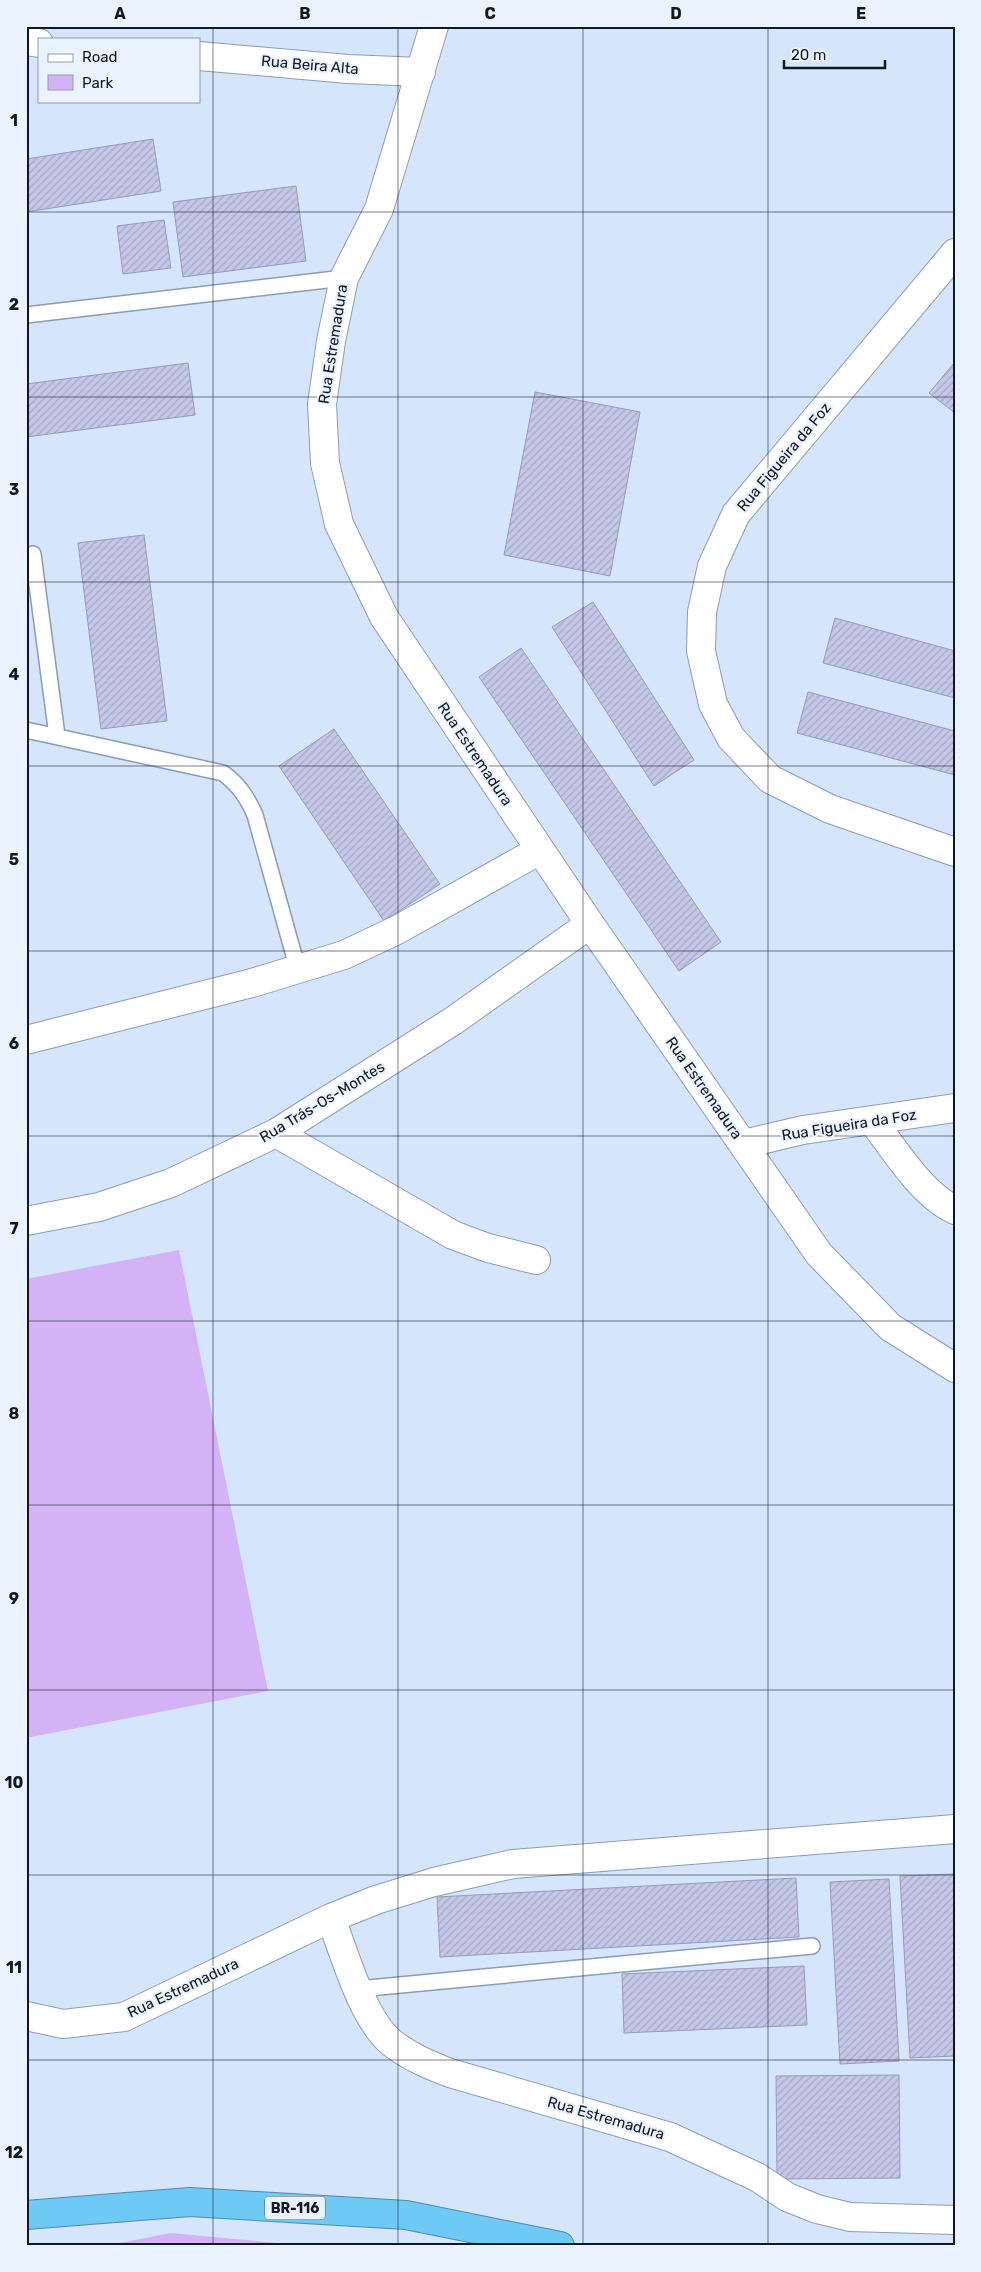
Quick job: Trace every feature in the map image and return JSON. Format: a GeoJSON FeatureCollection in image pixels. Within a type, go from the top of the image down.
{"type":"FeatureCollection","features":[{"type":"Feature","properties":{"kind":"highway","name":"BR-116"},"geometry":{"type":"LineString","coordinates":[[26,2214],[190,2202],[210,2203],[406,2215],[560,2246]]}},
{"type":"Feature","properties":{"kind":"street","name":"Rua Estremadura"},"geometry":{"type":"LineString","coordinates":[[434,26],[379,209],[344,278],[331,341],[322,404],[325,464],[339,524],[384,617],[590,924],[819,1254],[890,1327],[955,1368]]}},
{"type":"Feature","properties":{"kind":"street","name":"Rua Beira Alta"},"geometry":{"type":"LineString","coordinates":[[200,56],[348,69],[421,72]]}},
{"type":"Feature","properties":{"kind":"street","name":"Rua Figueira da Foz"},"geometry":{"type":"LineString","coordinates":[[955,253],[736,514],[712,566],[702,612],[701,651],[712,704],[731,738],[770,779],[830,810],[955,852]]}},
{"type":"Feature","properties":{"kind":"street"},"geometry":{"type":"LineString","coordinates":[[26,1040],[298,970],[344,955],[397,930],[540,850]]}},
{"type":"Feature","properties":{"kind":"street","name":"Rua Trás-Os-Montes"},"geometry":{"type":"LineString","coordinates":[[26,1221],[99,1207],[171,1183],[276,1133],[453,1021],[590,924]]}},
{"type":"Feature","properties":{"kind":"street","name":"Rua Figueira da Foz"},"geometry":{"type":"LineString","coordinates":[[744,1144],[803,1130],[955,1108]]}},
{"type":"Feature","properties":{"kind":"street"},"geometry":{"type":"LineString","coordinates":[[872,1120],[921,1183],[944,1205],[955,1210]]}},
{"type":"Feature","properties":{"kind":"street"},"geometry":{"type":"LineString","coordinates":[[276,1133],[453,1236],[488,1248],[536,1260]]}},
{"type":"Feature","properties":{"kind":"street","name":"Rua Estremadura"},"geometry":{"type":"LineString","coordinates":[[26,2016],[63,2024],[124,2017],[331,1918],[376,1900],[434,1882],[513,1864],[955,1829]]}},
{"type":"Feature","properties":{"kind":"street","name":"Rua Estremadura"},"geometry":{"type":"LineString","coordinates":[[331,1918],[358,1989],[375,2023],[390,2042],[419,2061],[450,2073],[670,2137],[757,2177],[787,2197],[817,2208],[850,2217],[955,2220]]}},
{"type":"Feature","properties":{"kind":"lane"},"geometry":{"type":"LineString","coordinates":[[26,315],[344,278]]}},
{"type":"Feature","properties":{"kind":"lane"},"geometry":{"type":"LineString","coordinates":[[32,554],[57,736]]}},
{"type":"Feature","properties":{"kind":"lane"},"geometry":{"type":"LineString","coordinates":[[26,730],[223,773],[236,782],[248,798],[255,815],[298,970]]}},
{"type":"Feature","properties":{"kind":"lane"},"geometry":{"type":"LineString","coordinates":[[358,1989],[812,1946]]}},
{"type":"Feature","properties":{"kind":"green space"},"geometry":{"type":"Polygon","coordinates":[[[179,1250],[268,1691],[26,1738],[26,1279],[179,1250]]]}},
{"type":"Feature","properties":{"kind":"green space"},"geometry":{"type":"Polygon","coordinates":[[[171,2233],[309,2246],[104,2246],[171,2233]]]}},
{"type":"Feature","properties":{"kind":"building"},"geometry":{"type":"Polygon","coordinates":[[[153,139],[161,191],[26,212],[26,159],[153,139]]]}},
{"type":"Feature","properties":{"kind":"building"},"geometry":{"type":"Polygon","coordinates":[[[296,186],[306,261],[183,277],[173,202],[296,186]]]}},
{"type":"Feature","properties":{"kind":"building"},"geometry":{"type":"Polygon","coordinates":[[[164,220],[171,268],[123,274],[117,226],[164,220]]]}},
{"type":"Feature","properties":{"kind":"building"},"geometry":{"type":"Polygon","coordinates":[[[955,362],[955,413],[929,393],[955,362]]]}},
{"type":"Feature","properties":{"kind":"building"},"geometry":{"type":"Polygon","coordinates":[[[188,363],[195,415],[26,437],[26,384],[188,363]]]}},
{"type":"Feature","properties":{"kind":"building"},"geometry":{"type":"Polygon","coordinates":[[[535,392],[640,412],[610,576],[504,555],[535,392]]]}},
{"type":"Feature","properties":{"kind":"building"},"geometry":{"type":"Polygon","coordinates":[[[144,535],[167,721],[101,729],[78,543],[144,535]]]}},
{"type":"Feature","properties":{"kind":"building"},"geometry":{"type":"Polygon","coordinates":[[[593,602],[694,760],[654,786],[552,627],[593,602]]]}},
{"type":"Feature","properties":{"kind":"building"},"geometry":{"type":"Polygon","coordinates":[[[835,618],[955,651],[955,698],[823,663],[835,618]]]}},
{"type":"Feature","properties":{"kind":"building"},"geometry":{"type":"Polygon","coordinates":[[[521,648],[721,942],[679,971],[479,677],[521,648]]]}},
{"type":"Feature","properties":{"kind":"building"},"geometry":{"type":"Polygon","coordinates":[[[808,692],[955,731],[955,775],[797,733],[808,692]]]}},
{"type":"Feature","properties":{"kind":"building"},"geometry":{"type":"Polygon","coordinates":[[[334,729],[440,884],[384,921],[279,766],[334,729]]]}},
{"type":"Feature","properties":{"kind":"building"},"geometry":{"type":"Polygon","coordinates":[[[955,1874],[955,2056],[910,2058],[900,1876],[955,1874]]]}},
{"type":"Feature","properties":{"kind":"building"},"geometry":{"type":"Polygon","coordinates":[[[796,1878],[799,1937],[440,1957],[437,1897],[796,1878]]]}},
{"type":"Feature","properties":{"kind":"building"},"geometry":{"type":"Polygon","coordinates":[[[889,1879],[899,2061],[840,2064],[830,1882],[889,1879]]]}},
{"type":"Feature","properties":{"kind":"building"},"geometry":{"type":"Polygon","coordinates":[[[804,1966],[807,2025],[624,2033],[622,1974],[804,1966]]]}},
{"type":"Feature","properties":{"kind":"building"},"geometry":{"type":"Polygon","coordinates":[[[899,2075],[900,2178],[777,2179],[776,2076],[899,2075]]]}}]}
